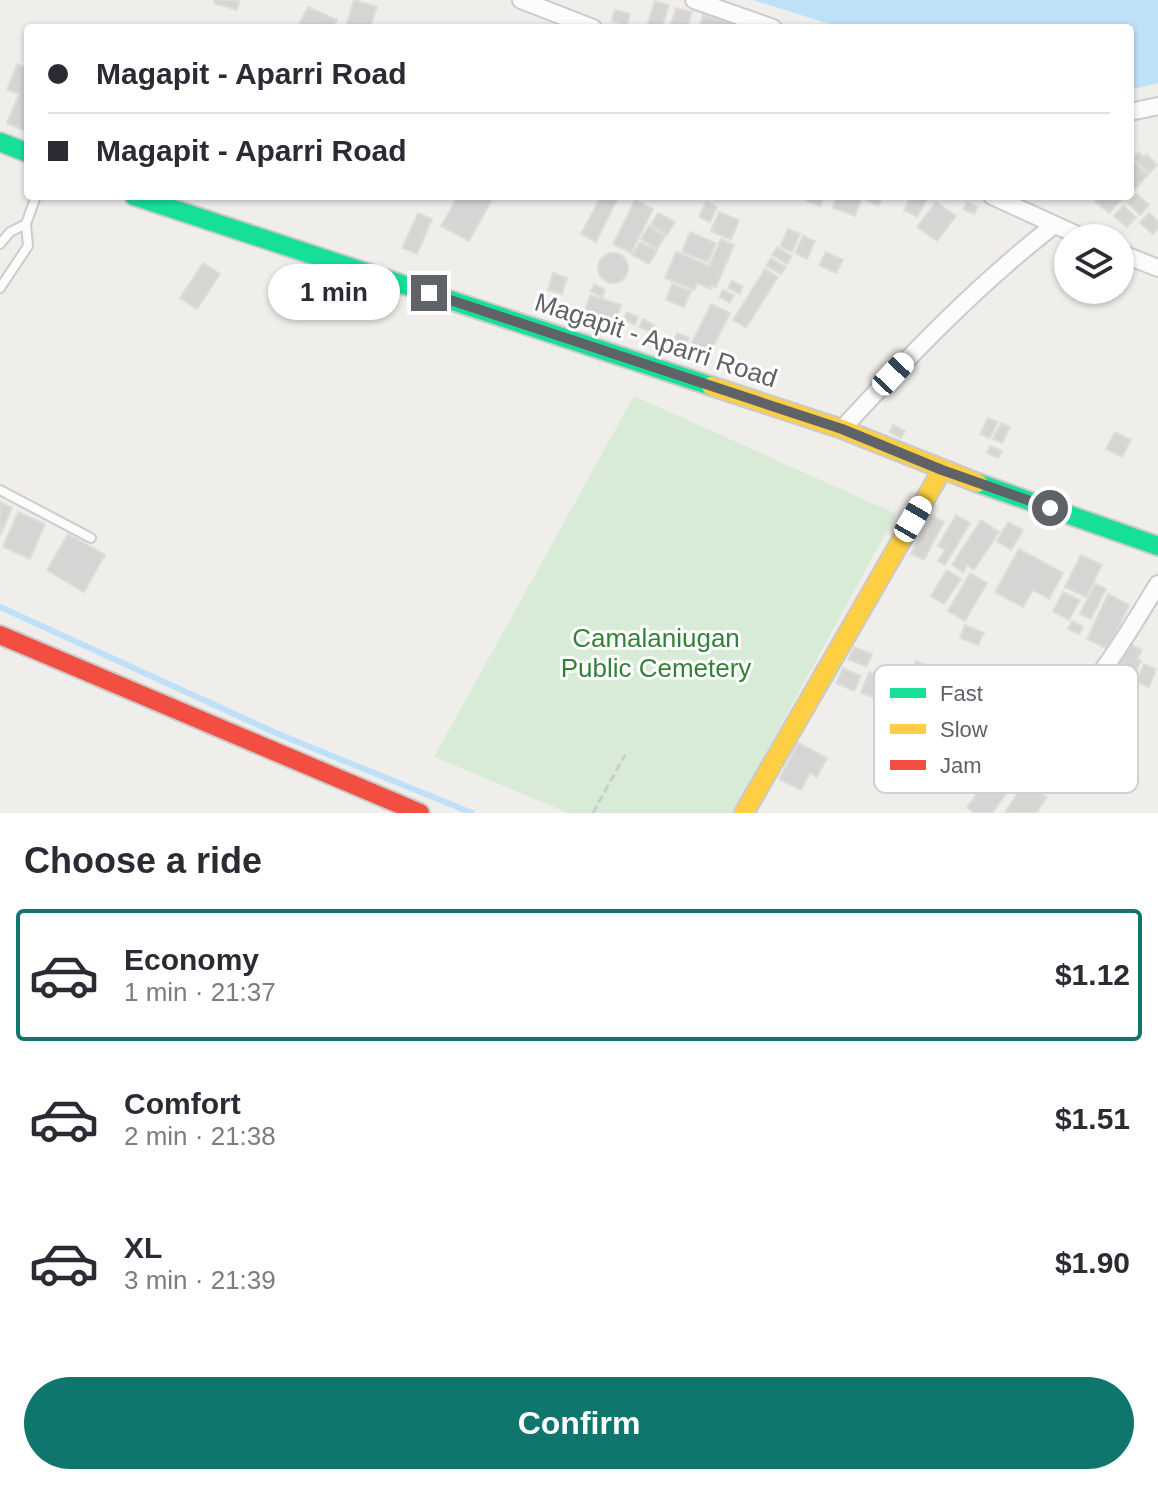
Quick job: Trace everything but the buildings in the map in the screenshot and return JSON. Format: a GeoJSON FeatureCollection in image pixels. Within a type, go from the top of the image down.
{"type":"FeatureCollection","features":[{"type":"Feature","properties":{"kind":"main road"},"geometry":{"type":"LineString","coordinates":[[0,142],[24,151]]}},
{"type":"Feature","properties":{"kind":"main road","name":"Magapit - Aparri Road"},"geometry":{"type":"LineString","coordinates":[[146,200],[842,429],[942,470],[1158,546]]}},
{"type":"Feature","properties":{"kind":"main road"},"geometry":{"type":"LineString","coordinates":[[744,813],[942,470]]}},
{"type":"Feature","properties":{"kind":"main road"},"geometry":{"type":"LineString","coordinates":[[0,635],[420,813]]}},
{"type":"Feature","properties":{"kind":"street"},"geometry":{"type":"LineString","coordinates":[[521,0],[583,24]]}},
{"type":"Feature","properties":{"kind":"street"},"geometry":{"type":"LineString","coordinates":[[694,0],[762,24]]}},
{"type":"Feature","properties":{"kind":"street"},"geometry":{"type":"LineString","coordinates":[[1134,111],[1158,106]]}},
{"type":"Feature","properties":{"kind":"street"},"geometry":{"type":"LineString","coordinates":[[842,429],[920,346],[1018,253],[1053,226],[1000,200]]}},
{"type":"Feature","properties":{"kind":"street"},"geometry":{"type":"LineString","coordinates":[[1134,259],[1158,268]]}},
{"type":"Feature","properties":{"kind":"street"},"geometry":{"type":"LineString","coordinates":[[1108,665],[1158,584]]}},
{"type":"Feature","properties":{"kind":"lane"},"geometry":{"type":"LineString","coordinates":[[0,288],[28,246],[26,224],[35,200]]}},
{"type":"Feature","properties":{"kind":"lane"},"geometry":{"type":"LineString","coordinates":[[0,244],[10,232],[26,224]]}},
{"type":"Feature","properties":{"kind":"lane"},"geometry":{"type":"LineString","coordinates":[[0,490],[91,538]]}},
{"type":"Feature","properties":{"kind":"path"},"geometry":{"type":"LineString","coordinates":[[593,813],[625,755]]}},
{"type":"Feature","properties":{"kind":"green space","name":"Camalaniugan Public Cemetery"},"geometry":{"type":"Polygon","coordinates":[[[634,396],[896,514],[733,813],[569,813],[434,757],[634,396]]]}},
{"type":"Feature","properties":{"kind":"water"},"geometry":{"type":"Polygon","coordinates":[[[753,0],[1158,0],[1158,83],[1134,89],[1134,24],[829,24],[753,0]]]}},
{"type":"Feature","properties":{"kind":"waterway"},"geometry":{"type":"LineString","coordinates":[[0,607],[276,733],[472,813]]}},
{"type":"Feature","properties":{"kind":"traffic: fast"},"geometry":{"type":"LineString","coordinates":[[0,142],[24,151]]}},
{"type":"Feature","properties":{"kind":"traffic: fast"},"geometry":{"type":"LineString","coordinates":[[146,200],[711,386]]}},
{"type":"Feature","properties":{"kind":"traffic: fast"},"geometry":{"type":"LineString","coordinates":[[978,483],[1158,546]]}},
{"type":"Feature","properties":{"kind":"traffic: slow"},"geometry":{"type":"LineString","coordinates":[[711,386],[842,429],[978,483]]}},
{"type":"Feature","properties":{"kind":"traffic: slow"},"geometry":{"type":"LineString","coordinates":[[744,813],[942,470]]}},
{"type":"Feature","properties":{"kind":"traffic: jam"},"geometry":{"type":"LineString","coordinates":[[0,635],[420,813]]}},
{"type":"Feature","properties":{"kind":"route"},"geometry":{"type":"LineString","coordinates":[[429,293],[842,429],[942,470],[1050,508]]}}]}
